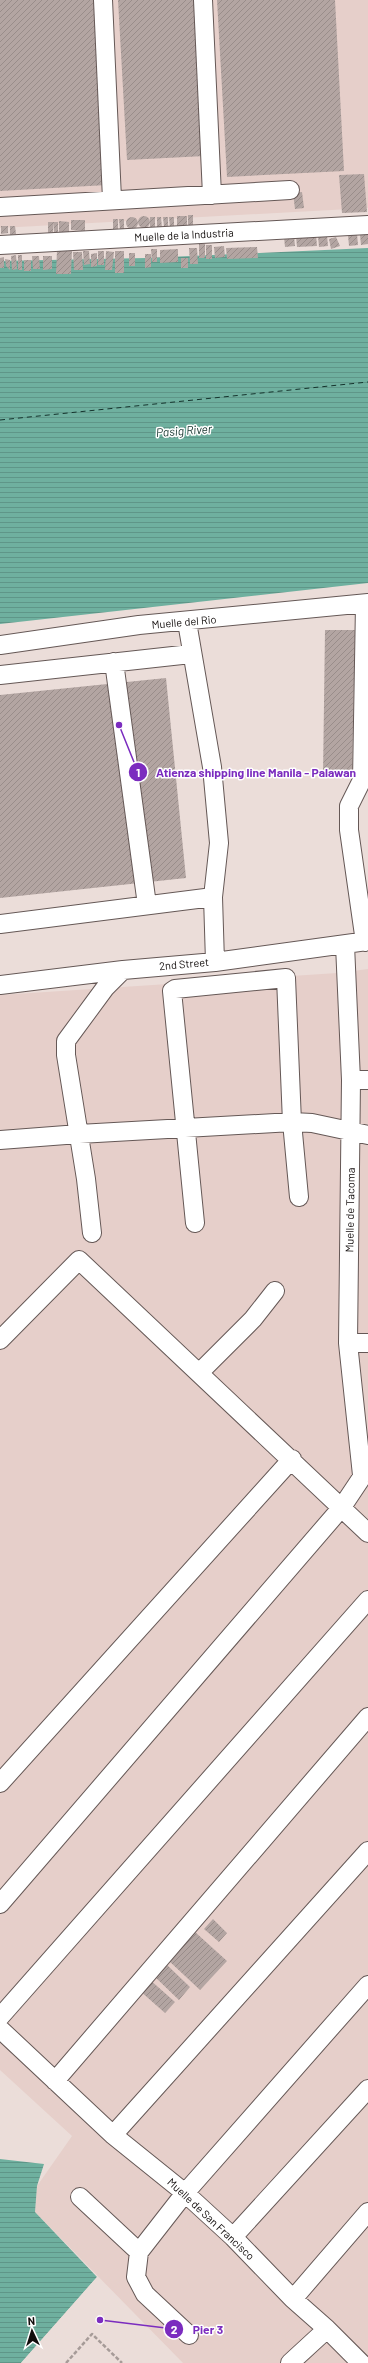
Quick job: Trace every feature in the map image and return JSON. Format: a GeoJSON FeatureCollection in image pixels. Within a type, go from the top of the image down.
{"type":"FeatureCollection","features":[{"type":"Feature","properties":{"kind":"street"},"geometry":{"type":"LineString","coordinates":[[104,0],[112,199]]}},
{"type":"Feature","properties":{"kind":"street"},"geometry":{"type":"LineString","coordinates":[[203,0],[212,195]]}},
{"type":"Feature","properties":{"kind":"street"},"geometry":{"type":"LineString","coordinates":[[0,207],[112,199],[290,190]]}},
{"type":"Feature","properties":{"kind":"street","name":"Muelle de la Industria"},"geometry":{"type":"LineString","coordinates":[[0,245],[368,225]]}},
{"type":"Feature","properties":{"kind":"street"},"geometry":{"type":"LineString","coordinates":[[367,603],[365,779],[349,806],[350,830],[367,942]]}},
{"type":"Feature","properties":{"kind":"street","name":"Muelle del Rio"},"geometry":{"type":"LineString","coordinates":[[0,645],[138,625],[188,622],[367,603]]}},
{"type":"Feature","properties":{"kind":"street"},"geometry":{"type":"LineString","coordinates":[[188,622],[191,654],[213,774],[219,844],[213,897],[215,962]]}},
{"type":"Feature","properties":{"kind":"street"},"geometry":{"type":"LineString","coordinates":[[0,675],[191,654]]}},
{"type":"Feature","properties":{"kind":"street"},"geometry":{"type":"LineString","coordinates":[[114,662],[147,905]]}},
{"type":"Feature","properties":{"kind":"street"},"geometry":{"type":"LineString","coordinates":[[0,924],[213,897]]}},
{"type":"Feature","properties":{"kind":"street","name":"2nd Street"},"geometry":{"type":"LineString","coordinates":[[0,985],[123,970],[215,962],[367,942]]}},
{"type":"Feature","properties":{"kind":"street","name":"Muelle de Tacoma"},"geometry":{"type":"LineString","coordinates":[[345,945],[360,1080],[349,1132],[351,1152],[348,1343],[366,1475]]}},
{"type":"Feature","properties":{"kind":"street"},"geometry":{"type":"LineString","coordinates":[[92,1232],[79,1134],[66,1055],[66,1041],[105,988],[123,970]]}},
{"type":"Feature","properties":{"kind":"street"},"geometry":{"type":"LineString","coordinates":[[195,1223],[172,991],[175,989],[285,976],[292,1122],[299,1197]]}},
{"type":"Feature","properties":{"kind":"street"},"geometry":{"type":"LineString","coordinates":[[0,1140],[292,1122],[312,1123],[368,1136]]}},
{"type":"Feature","properties":{"kind":"street"},"geometry":{"type":"LineString","coordinates":[[0,1340],[79,1260],[292,1459],[368,1533]]}},
{"type":"Feature","properties":{"kind":"street"},"geometry":{"type":"LineString","coordinates":[[199,1373],[253,1319],[275,1291]]}},
{"type":"Feature","properties":{"kind":"street"},"geometry":{"type":"LineString","coordinates":[[348,1343],[368,1343]]}},
{"type":"Feature","properties":{"kind":"street"},"geometry":{"type":"LineString","coordinates":[[0,1782],[292,1459]]}},
{"type":"Feature","properties":{"kind":"street"},"geometry":{"type":"LineString","coordinates":[[0,1904],[342,1507],[366,1475]]}},
{"type":"Feature","properties":{"kind":"street"},"geometry":{"type":"LineString","coordinates":[[0,2017],[368,1600]]}},
{"type":"Feature","properties":{"kind":"street"},"geometry":{"type":"LineString","coordinates":[[55,2081],[368,1717]]}},
{"type":"Feature","properties":{"kind":"street"},"geometry":{"type":"LineString","coordinates":[[113,2134],[368,1851]]}},
{"type":"Feature","properties":{"kind":"street"},"geometry":{"type":"LineString","coordinates":[[189,2335],[145,2294],[136,2277],[139,2252],[185,2193],[368,1985]]}},
{"type":"Feature","properties":{"kind":"street","name":"Muelle de San Francisco"},"geometry":{"type":"LineString","coordinates":[[0,2029],[113,2134],[185,2193],[233,2237],[293,2298],[361,2363]]}},
{"type":"Feature","properties":{"kind":"street"},"geometry":{"type":"LineString","coordinates":[[233,2237],[368,2089]]}},
{"type":"Feature","properties":{"kind":"street"},"geometry":{"type":"LineString","coordinates":[[80,2197],[139,2252]]}},
{"type":"Feature","properties":{"kind":"street"},"geometry":{"type":"LineString","coordinates":[[293,2298],[368,2212]]}},
{"type":"Feature","properties":{"kind":"street"},"geometry":{"type":"LineString","coordinates":[[290,2363],[327,2329]]}},
{"type":"Feature","properties":{"kind":"path"},"geometry":{"type":"LineString","coordinates":[[66,2363],[92,2334],[122,2363]]}},
{"type":"Feature","properties":{"kind":"shaded area"},"geometry":{"type":"Polygon","coordinates":[[[0,0],[368,0],[368,208],[0,228],[0,0]]]}},
{"type":"Feature","properties":{"kind":"shaded area"},"geometry":{"type":"Polygon","coordinates":[[[368,969],[368,2363],[183,2363],[35,2212],[37,2186],[72,2136],[0,2070],[0,995],[337,973],[368,969]]]}},
{"type":"Feature","properties":{"kind":"water","name":"Pasig River"},"geometry":{"type":"Polygon","coordinates":[[[368,248],[368,583],[0,624],[0,261],[146,258],[368,248]]]}},
{"type":"Feature","properties":{"kind":"water"},"geometry":{"type":"Polygon","coordinates":[[[0,2159],[44,2164],[37,2186],[35,2212],[97,2277],[21,2363],[0,2363],[0,2159]]]}},
{"type":"Feature","properties":{"kind":"pier"},"geometry":{"type":"Polygon","coordinates":[[[97,2277],[99,2279],[24,2363],[21,2363],[97,2277]]]}},
{"type":"Feature","properties":{"kind":"building"},"geometry":{"type":"Polygon","coordinates":[[[0,0],[97,0],[107,185],[0,191],[0,0]]]}},
{"type":"Feature","properties":{"kind":"building"},"geometry":{"type":"Polygon","coordinates":[[[118,0],[196,0],[205,156],[127,160],[118,0]]]}},
{"type":"Feature","properties":{"kind":"building"},"geometry":{"type":"Polygon","coordinates":[[[217,0],[335,0],[344,171],[227,177],[217,0]]]}},
{"type":"Feature","properties":{"kind":"building"},"geometry":{"type":"Polygon","coordinates":[[[364,174],[367,212],[342,213],[339,175],[364,174]]]}},
{"type":"Feature","properties":{"kind":"building"},"geometry":{"type":"Polygon","coordinates":[[[302,192],[304,208],[295,209],[293,193],[302,192]]]}},
{"type":"Feature","properties":{"kind":"building"},"geometry":{"type":"Polygon","coordinates":[[[188,215],[193,215],[193,226],[188,226],[188,215]]]}},
{"type":"Feature","properties":{"kind":"building"},"geometry":{"type":"Polygon","coordinates":[[[144,216],[148,218],[150,222],[148,226],[144,228],[140,226],[138,222],[140,218],[144,216]]]}},
{"type":"Feature","properties":{"kind":"building"},"geometry":{"type":"Polygon","coordinates":[[[177,216],[187,216],[187,227],[177,227],[177,216]]]}},
{"type":"Feature","properties":{"kind":"building"},"geometry":{"type":"Polygon","coordinates":[[[132,217],[136,219],[138,223],[136,227],[132,229],[128,227],[126,223],[128,219],[132,217]]]}},
{"type":"Feature","properties":{"kind":"building"},"geometry":{"type":"Polygon","coordinates":[[[150,217],[155,217],[155,228],[150,228],[150,217]]]}},
{"type":"Feature","properties":{"kind":"building"},"geometry":{"type":"Polygon","coordinates":[[[157,217],[161,217],[162,228],[157,228],[157,217]]]}},
{"type":"Feature","properties":{"kind":"building"},"geometry":{"type":"Polygon","coordinates":[[[163,217],[168,217],[168,227],[164,227],[163,217]]]}},
{"type":"Feature","properties":{"kind":"building"},"geometry":{"type":"Polygon","coordinates":[[[169,217],[174,217],[174,228],[170,228],[169,217]]]}},
{"type":"Feature","properties":{"kind":"building"},"geometry":{"type":"Polygon","coordinates":[[[113,219],[118,219],[118,230],[113,230],[113,219]]]}},
{"type":"Feature","properties":{"kind":"building"},"geometry":{"type":"Polygon","coordinates":[[[119,219],[124,219],[124,229],[120,230],[119,219]]]}},
{"type":"Feature","properties":{"kind":"building"},"geometry":{"type":"Polygon","coordinates":[[[71,220],[85,220],[85,231],[71,230],[71,220]]]}},
{"type":"Feature","properties":{"kind":"building"},"geometry":{"type":"Polygon","coordinates":[[[59,221],[69,222],[69,232],[59,232],[59,221]]]}},
{"type":"Feature","properties":{"kind":"building"},"geometry":{"type":"Polygon","coordinates":[[[48,222],[53,222],[53,232],[48,233],[48,222]]]}},
{"type":"Feature","properties":{"kind":"building"},"geometry":{"type":"Polygon","coordinates":[[[53,222],[58,222],[58,232],[54,232],[53,222]]]}},
{"type":"Feature","properties":{"kind":"building"},"geometry":{"type":"Polygon","coordinates":[[[1,226],[8,226],[8,233],[1,234],[1,226]]]}},
{"type":"Feature","properties":{"kind":"building"},"geometry":{"type":"Polygon","coordinates":[[[10,226],[15,226],[16,234],[10,235],[10,226]]]}},
{"type":"Feature","properties":{"kind":"building"},"geometry":{"type":"Polygon","coordinates":[[[357,234],[358,245],[349,246],[348,235],[357,234]]]}},
{"type":"Feature","properties":{"kind":"building"},"geometry":{"type":"Polygon","coordinates":[[[368,234],[368,244],[361,245],[360,235],[368,234]]]}},
{"type":"Feature","properties":{"kind":"building"},"geometry":{"type":"Polygon","coordinates":[[[316,235],[317,246],[297,247],[296,236],[316,235]]]}},
{"type":"Feature","properties":{"kind":"building"},"geometry":{"type":"Polygon","coordinates":[[[327,235],[328,246],[319,247],[318,236],[327,235]]]}},
{"type":"Feature","properties":{"kind":"building"},"geometry":{"type":"Polygon","coordinates":[[[294,236],[295,246],[285,247],[284,237],[294,236]]]}},
{"type":"Feature","properties":{"kind":"building"},"geometry":{"type":"Polygon","coordinates":[[[336,237],[340,246],[331,249],[329,239],[336,237]]]}},
{"type":"Feature","properties":{"kind":"building"},"geometry":{"type":"Polygon","coordinates":[[[199,244],[205,244],[205,258],[199,258],[199,244]]]}},
{"type":"Feature","properties":{"kind":"building"},"geometry":{"type":"Polygon","coordinates":[[[206,245],[212,245],[212,259],[206,259],[206,245]]]}},
{"type":"Feature","properties":{"kind":"building"},"geometry":{"type":"Polygon","coordinates":[[[224,246],[225,257],[215,258],[214,247],[224,246]]]}},
{"type":"Feature","properties":{"kind":"building"},"geometry":{"type":"Polygon","coordinates":[[[257,247],[258,258],[227,259],[226,248],[257,247]]]}},
{"type":"Feature","properties":{"kind":"building"},"geometry":{"type":"Polygon","coordinates":[[[189,248],[197,248],[198,264],[190,264],[189,248]]]}},
{"type":"Feature","properties":{"kind":"building"},"geometry":{"type":"Polygon","coordinates":[[[151,249],[157,249],[157,262],[152,262],[151,249]]]}},
{"type":"Feature","properties":{"kind":"building"},"geometry":{"type":"Polygon","coordinates":[[[178,249],[178,262],[160,263],[160,250],[178,249]]]}},
{"type":"Feature","properties":{"kind":"building"},"geometry":{"type":"Polygon","coordinates":[[[57,250],[72,250],[71,274],[56,274],[57,250]]]}},
{"type":"Feature","properties":{"kind":"building"},"geometry":{"type":"Polygon","coordinates":[[[83,251],[89,251],[90,264],[84,265],[83,251]]]}},
{"type":"Feature","properties":{"kind":"building"},"geometry":{"type":"Polygon","coordinates":[[[98,251],[104,251],[104,265],[98,265],[98,251]]]}},
{"type":"Feature","properties":{"kind":"building"},"geometry":{"type":"Polygon","coordinates":[[[106,251],[114,252],[112,270],[105,270],[106,251]]]}},
{"type":"Feature","properties":{"kind":"building"},"geometry":{"type":"Polygon","coordinates":[[[115,251],[124,251],[124,273],[115,273],[115,251]]]}},
{"type":"Feature","properties":{"kind":"building"},"geometry":{"type":"Polygon","coordinates":[[[73,252],[82,252],[83,270],[74,270],[73,252]]]}},
{"type":"Feature","properties":{"kind":"building"},"geometry":{"type":"Polygon","coordinates":[[[97,253],[97,266],[91,267],[91,254],[97,253]]]}},
{"type":"Feature","properties":{"kind":"building"},"geometry":{"type":"Polygon","coordinates":[[[129,253],[135,253],[135,266],[129,266],[129,253]]]}},
{"type":"Feature","properties":{"kind":"building"},"geometry":{"type":"Polygon","coordinates":[[[145,254],[151,254],[151,267],[145,268],[145,254]]]}},
{"type":"Feature","properties":{"kind":"building"},"geometry":{"type":"Polygon","coordinates":[[[16,255],[17,269],[12,270],[11,256],[16,255]]]}},
{"type":"Feature","properties":{"kind":"building"},"geometry":{"type":"Polygon","coordinates":[[[18,255],[22,255],[22,270],[18,270],[18,255]]]}},
{"type":"Feature","properties":{"kind":"building"},"geometry":{"type":"Polygon","coordinates":[[[32,256],[39,256],[40,269],[33,269],[32,256]]]}},
{"type":"Feature","properties":{"kind":"building"},"geometry":{"type":"Polygon","coordinates":[[[43,256],[52,256],[52,269],[43,270],[43,256]]]}},
{"type":"Feature","properties":{"kind":"building"},"geometry":{"type":"Polygon","coordinates":[[[4,257],[4,268],[0,268],[0,258],[4,257]]]}},
{"type":"Feature","properties":{"kind":"building"},"geometry":{"type":"Polygon","coordinates":[[[181,258],[188,258],[188,268],[181,268],[181,258]]]}},
{"type":"Feature","properties":{"kind":"building"},"geometry":{"type":"Polygon","coordinates":[[[5,259],[10,260],[10,270],[6,266],[5,259]]]}},
{"type":"Feature","properties":{"kind":"building"},"geometry":{"type":"Polygon","coordinates":[[[24,260],[31,260],[31,271],[24,271],[24,260]]]}},
{"type":"Feature","properties":{"kind":"building"},"geometry":{"type":"Polygon","coordinates":[[[325,630],[355,630],[352,776],[323,776],[325,630]]]}},
{"type":"Feature","properties":{"kind":"building"},"geometry":{"type":"Polygon","coordinates":[[[166,678],[186,878],[0,898],[0,695],[166,678]]]}},
{"type":"Feature","properties":{"kind":"building"},"geometry":{"type":"Polygon","coordinates":[[[213,1919],[227,1933],[219,1942],[204,1929],[213,1919]]]}},
{"type":"Feature","properties":{"kind":"building"},"geometry":{"type":"Polygon","coordinates":[[[195,1932],[227,1961],[200,1990],[168,1960],[195,1932]]]}},
{"type":"Feature","properties":{"kind":"building"},"geometry":{"type":"Polygon","coordinates":[[[166,1964],[190,1987],[179,2000],[154,1976],[166,1964]]]}},
{"type":"Feature","properties":{"kind":"building"},"geometry":{"type":"Polygon","coordinates":[[[149,1979],[175,2002],[165,2013],[139,1990],[149,1979]]]}},
{"type":"Feature","properties":{"kind":"ferry route"},"geometry":{"type":"LineString","coordinates":[[0,420],[368,382]]}},
{"type":"Feature","properties":{"kind":"place","name":"Atienza shipping line Manila - Palawan"},"geometry":{"type":"Point","coordinates":[119,725]}},
{"type":"Feature","properties":{"kind":"place","name":"Pier 3"},"geometry":{"type":"Point","coordinates":[100,2320]}}]}
